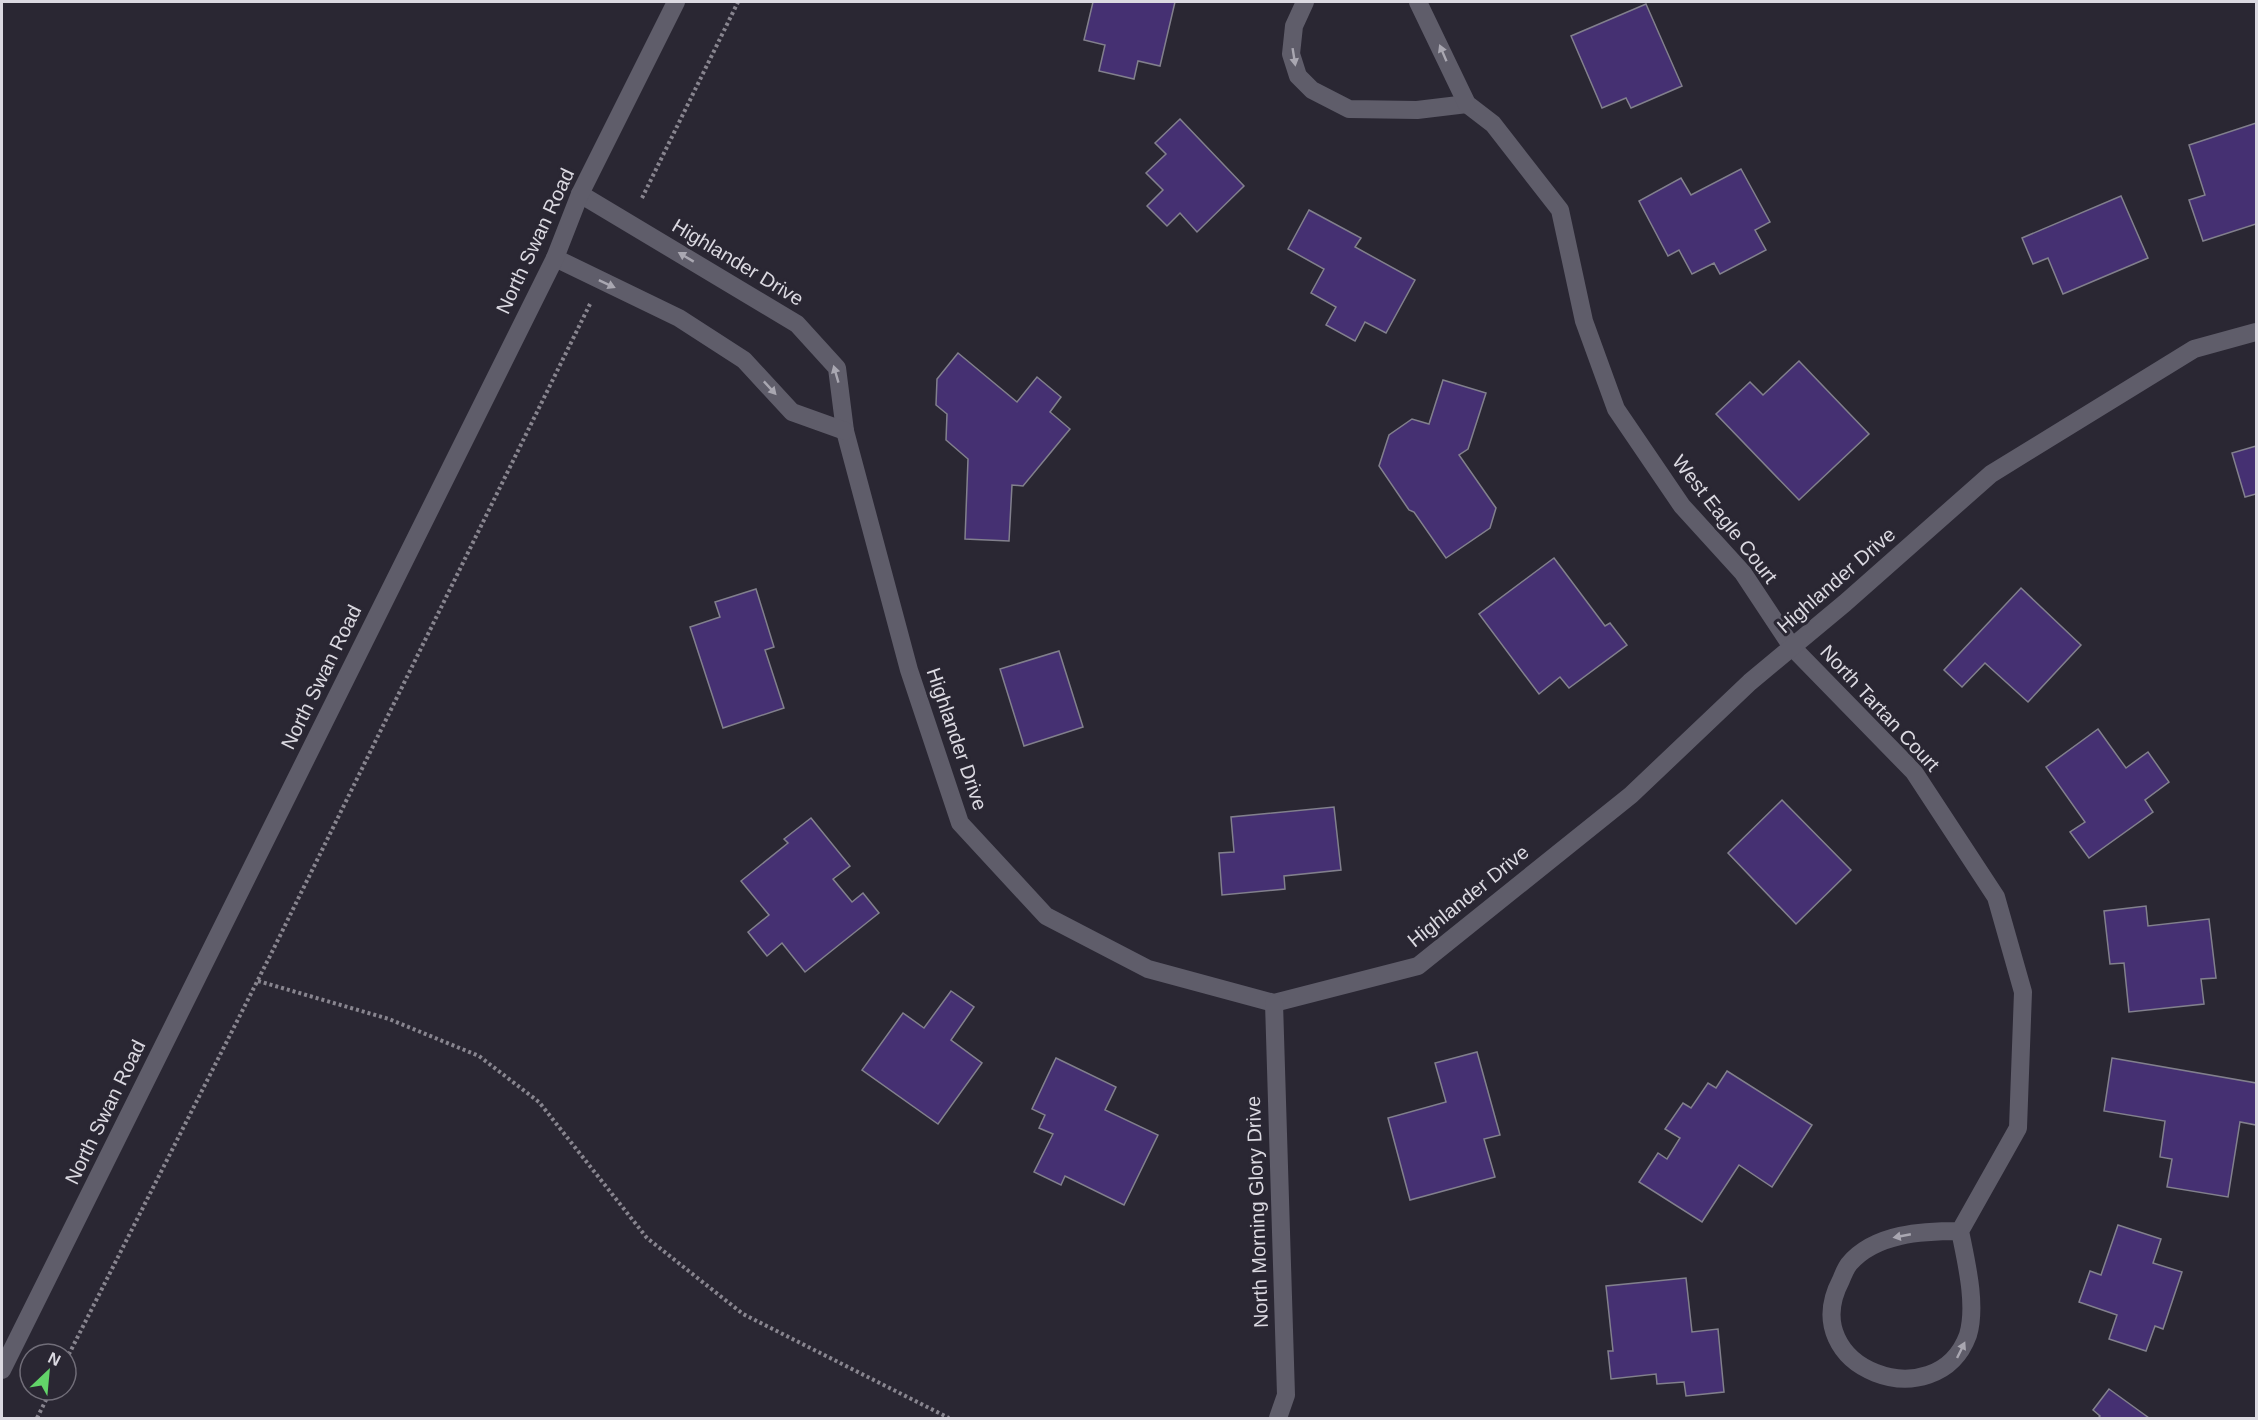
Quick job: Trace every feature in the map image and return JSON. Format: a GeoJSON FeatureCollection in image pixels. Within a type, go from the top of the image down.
{"type":"FeatureCollection","features":[{"type":"Feature","properties":{"kind":"street","name":"North Swan Road"},"geometry":{"type":"LineString","coordinates":[[2,1370],[555,258],[580,194],[676,2]]}},
{"type":"Feature","properties":{"kind":"street"},"geometry":{"type":"LineString","coordinates":[[1305,2],[1293,26],[1292,54],[1298,76],[1312,90],[1349,109],[1417,110],[1467,104]]}},
{"type":"Feature","properties":{"kind":"street","name":"West Eagle Court"},"geometry":{"type":"LineString","coordinates":[[1418,2],[1467,104],[1493,124],[1560,210],[1584,321],[1616,409],[1682,506],[1743,573],[1792,647]]}},
{"type":"Feature","properties":{"kind":"street","name":"Highlander Drive"},"geometry":{"type":"LineString","coordinates":[[580,194],[797,324],[837,368],[845,431],[909,670],[960,823],[1046,916],[1148,969],[1274,1003],[1419,966],[1631,795],[1750,682],[1991,474],[2194,349],[2256,332]]}},
{"type":"Feature","properties":{"kind":"street"},"geometry":{"type":"LineString","coordinates":[[555,258],[679,318],[744,360],[792,412],[845,431]]}},
{"type":"Feature","properties":{"kind":"street","name":"North Tartan Court"},"geometry":{"type":"LineString","coordinates":[[1792,647],[1914,772],[1996,897],[2023,992],[2018,1128],[1960,1231]]}},
{"type":"Feature","properties":{"kind":"street","name":"North Morning Glory Drive"},"geometry":{"type":"LineString","coordinates":[[1274,1003],[1286,1395],[1278,1419]]}},
{"type":"Feature","properties":{"kind":"street"},"geometry":{"type":"LineString","coordinates":[[1928,1231],[1960,1231],[1967,1265],[1970,1302],[1968,1333],[1959,1356],[1944,1375],[1923,1384],[1894,1383],[1871,1378],[1851,1363],[1836,1341],[1834,1333],[1831,1316],[1834,1291],[1849,1264],[1867,1248],[1890,1238],[1928,1231]]}},
{"type":"Feature","properties":{"kind":"path"},"geometry":{"type":"LineString","coordinates":[[630,223],[738,2]]}},
{"type":"Feature","properties":{"kind":"path"},"geometry":{"type":"LineString","coordinates":[[75,1342],[258,981],[600,281]]}},
{"type":"Feature","properties":{"kind":"path"},"geometry":{"type":"LineString","coordinates":[[258,981],[389,1019],[479,1056],[539,1102],[647,1238],[743,1314],[949,1419]]}},
{"type":"Feature","properties":{"kind":"path"},"geometry":{"type":"LineString","coordinates":[[37,1419],[45,1402]]}},
{"type":"Feature","properties":{"kind":"building"},"geometry":{"type":"Polygon","coordinates":[[[1093,2],[1175,2],[1160,66],[1138,61],[1134,79],[1099,71],[1105,45],[1084,40],[1093,2]]]}},
{"type":"Feature","properties":{"kind":"building"},"geometry":{"type":"Polygon","coordinates":[[[1646,4],[1682,86],[1631,108],[1626,98],[1602,108],[1571,36],[1646,4]]]}},
{"type":"Feature","properties":{"kind":"building"},"geometry":{"type":"Polygon","coordinates":[[[1180,119],[1244,186],[1197,232],[1180,213],[1167,226],[1147,206],[1163,190],[1146,173],[1166,154],[1155,143],[1180,119]]]}},
{"type":"Feature","properties":{"kind":"building"},"geometry":{"type":"Polygon","coordinates":[[[2256,123],[2256,224],[2203,241],[2189,200],[2205,195],[2189,145],[2256,123]]]}},
{"type":"Feature","properties":{"kind":"building"},"geometry":{"type":"Polygon","coordinates":[[[1741,169],[1770,222],[1755,230],[1766,250],[1720,274],[1714,263],[1692,274],[1679,250],[1668,256],[1639,201],[1681,178],[1691,195],[1741,169]]]}},
{"type":"Feature","properties":{"kind":"building"},"geometry":{"type":"Polygon","coordinates":[[[2121,196],[2148,258],[2063,294],[2048,258],[2033,264],[2022,238],[2121,196]]]}},
{"type":"Feature","properties":{"kind":"building"},"geometry":{"type":"Polygon","coordinates":[[[1309,210],[1361,238],[1355,247],[1415,280],[1386,333],[1365,322],[1355,341],[1326,325],[1336,307],[1311,293],[1324,269],[1288,249],[1309,210]]]}},
{"type":"Feature","properties":{"kind":"building"},"geometry":{"type":"Polygon","coordinates":[[[958,353],[1017,402],[1037,377],[1061,397],[1050,412],[1070,429],[1023,486],[1012,485],[1009,541],[965,539],[968,459],[946,440],[947,414],[936,405],[937,379],[958,353]]]}},
{"type":"Feature","properties":{"kind":"building"},"geometry":{"type":"Polygon","coordinates":[[[1799,361],[1869,434],[1799,500],[1716,414],[1750,382],[1763,395],[1799,361]]]}},
{"type":"Feature","properties":{"kind":"building"},"geometry":{"type":"Polygon","coordinates":[[[1443,380],[1486,393],[1468,449],[1459,455],[1496,508],[1490,528],[1446,558],[1379,466],[1389,435],[1412,419],[1429,424],[1443,380]]]}},
{"type":"Feature","properties":{"kind":"building"},"geometry":{"type":"Polygon","coordinates":[[[2256,446],[2256,494],[2245,497],[2232,453],[2256,446]]]}},
{"type":"Feature","properties":{"kind":"building"},"geometry":{"type":"Polygon","coordinates":[[[1554,558],[1605,626],[1610,623],[1627,645],[1569,688],[1560,677],[1539,694],[1479,614],[1554,558]]]}},
{"type":"Feature","properties":{"kind":"building"},"geometry":{"type":"Polygon","coordinates":[[[2021,588],[2081,645],[2028,702],[1985,663],[1962,687],[1944,670],[2021,588]]]}},
{"type":"Feature","properties":{"kind":"building"},"geometry":{"type":"Polygon","coordinates":[[[756,589],[774,647],[765,650],[784,708],[723,728],[690,627],[720,617],[715,602],[756,589]]]}},
{"type":"Feature","properties":{"kind":"building"},"geometry":{"type":"Polygon","coordinates":[[[1059,651],[1083,727],[1024,746],[1000,669],[1059,651]]]}},
{"type":"Feature","properties":{"kind":"building"},"geometry":{"type":"Polygon","coordinates":[[[2098,729],[2126,768],[2148,752],[2169,782],[2145,800],[2153,812],[2089,858],[2070,832],[2085,822],[2046,767],[2098,729]]]}},
{"type":"Feature","properties":{"kind":"building"},"geometry":{"type":"Polygon","coordinates":[[[1782,800],[1851,870],[1796,924],[1728,853],[1782,800]]]}},
{"type":"Feature","properties":{"kind":"building"},"geometry":{"type":"Polygon","coordinates":[[[1334,807],[1341,870],[1284,876],[1285,889],[1222,895],[1219,853],[1234,852],[1231,817],[1334,807]]]}},
{"type":"Feature","properties":{"kind":"building"},"geometry":{"type":"Polygon","coordinates":[[[811,818],[850,866],[833,879],[852,902],[863,893],[879,913],[805,972],[782,943],[767,956],[748,932],[769,915],[741,881],[788,843],[784,839],[811,818]]]}},
{"type":"Feature","properties":{"kind":"building"},"geometry":{"type":"Polygon","coordinates":[[[2146,906],[2148,926],[2209,919],[2216,978],[2201,979],[2204,1004],[2129,1012],[2124,963],[2110,964],[2104,911],[2146,906]]]}},
{"type":"Feature","properties":{"kind":"building"},"geometry":{"type":"Polygon","coordinates":[[[951,991],[974,1007],[951,1040],[982,1063],[938,1124],[862,1070],[903,1013],[924,1028],[951,991]]]}},
{"type":"Feature","properties":{"kind":"building"},"geometry":{"type":"Polygon","coordinates":[[[1477,1052],[1500,1135],[1484,1139],[1495,1177],[1410,1200],[1388,1118],[1446,1102],[1435,1063],[1477,1052]]]}},
{"type":"Feature","properties":{"kind":"building"},"geometry":{"type":"Polygon","coordinates":[[[1056,1058],[1116,1087],[1105,1110],[1158,1135],[1124,1205],[1065,1176],[1061,1185],[1034,1172],[1053,1134],[1039,1128],[1045,1115],[1032,1109],[1056,1058]]]}},
{"type":"Feature","properties":{"kind":"building"},"geometry":{"type":"Polygon","coordinates":[[[2112,1058],[2256,1083],[2256,1125],[2240,1122],[2228,1197],[2167,1187],[2172,1159],[2160,1157],[2165,1121],[2104,1111],[2112,1058]]]}},
{"type":"Feature","properties":{"kind":"building"},"geometry":{"type":"Polygon","coordinates":[[[1727,1071],[1812,1125],[1772,1187],[1739,1165],[1702,1222],[1639,1182],[1658,1153],[1667,1159],[1680,1138],[1665,1129],[1683,1103],[1691,1108],[1708,1083],[1716,1088],[1727,1071]]]}},
{"type":"Feature","properties":{"kind":"building"},"geometry":{"type":"Polygon","coordinates":[[[2118,1225],[2161,1239],[2153,1263],[2182,1272],[2163,1329],[2155,1326],[2146,1351],[2109,1339],[2117,1315],[2079,1302],[2090,1271],[2101,1275],[2118,1225]]]}},
{"type":"Feature","properties":{"kind":"building"},"geometry":{"type":"Polygon","coordinates":[[[1686,1278],[1692,1332],[1718,1329],[1724,1392],[1686,1396],[1684,1382],[1657,1384],[1656,1374],[1611,1379],[1608,1351],[1613,1351],[1606,1286],[1686,1278]]]}},
{"type":"Feature","properties":{"kind":"building"},"geometry":{"type":"Polygon","coordinates":[[[2109,1389],[2149,1418],[2098,1418],[2100,1416],[2093,1410],[2109,1389]]]}}]}
